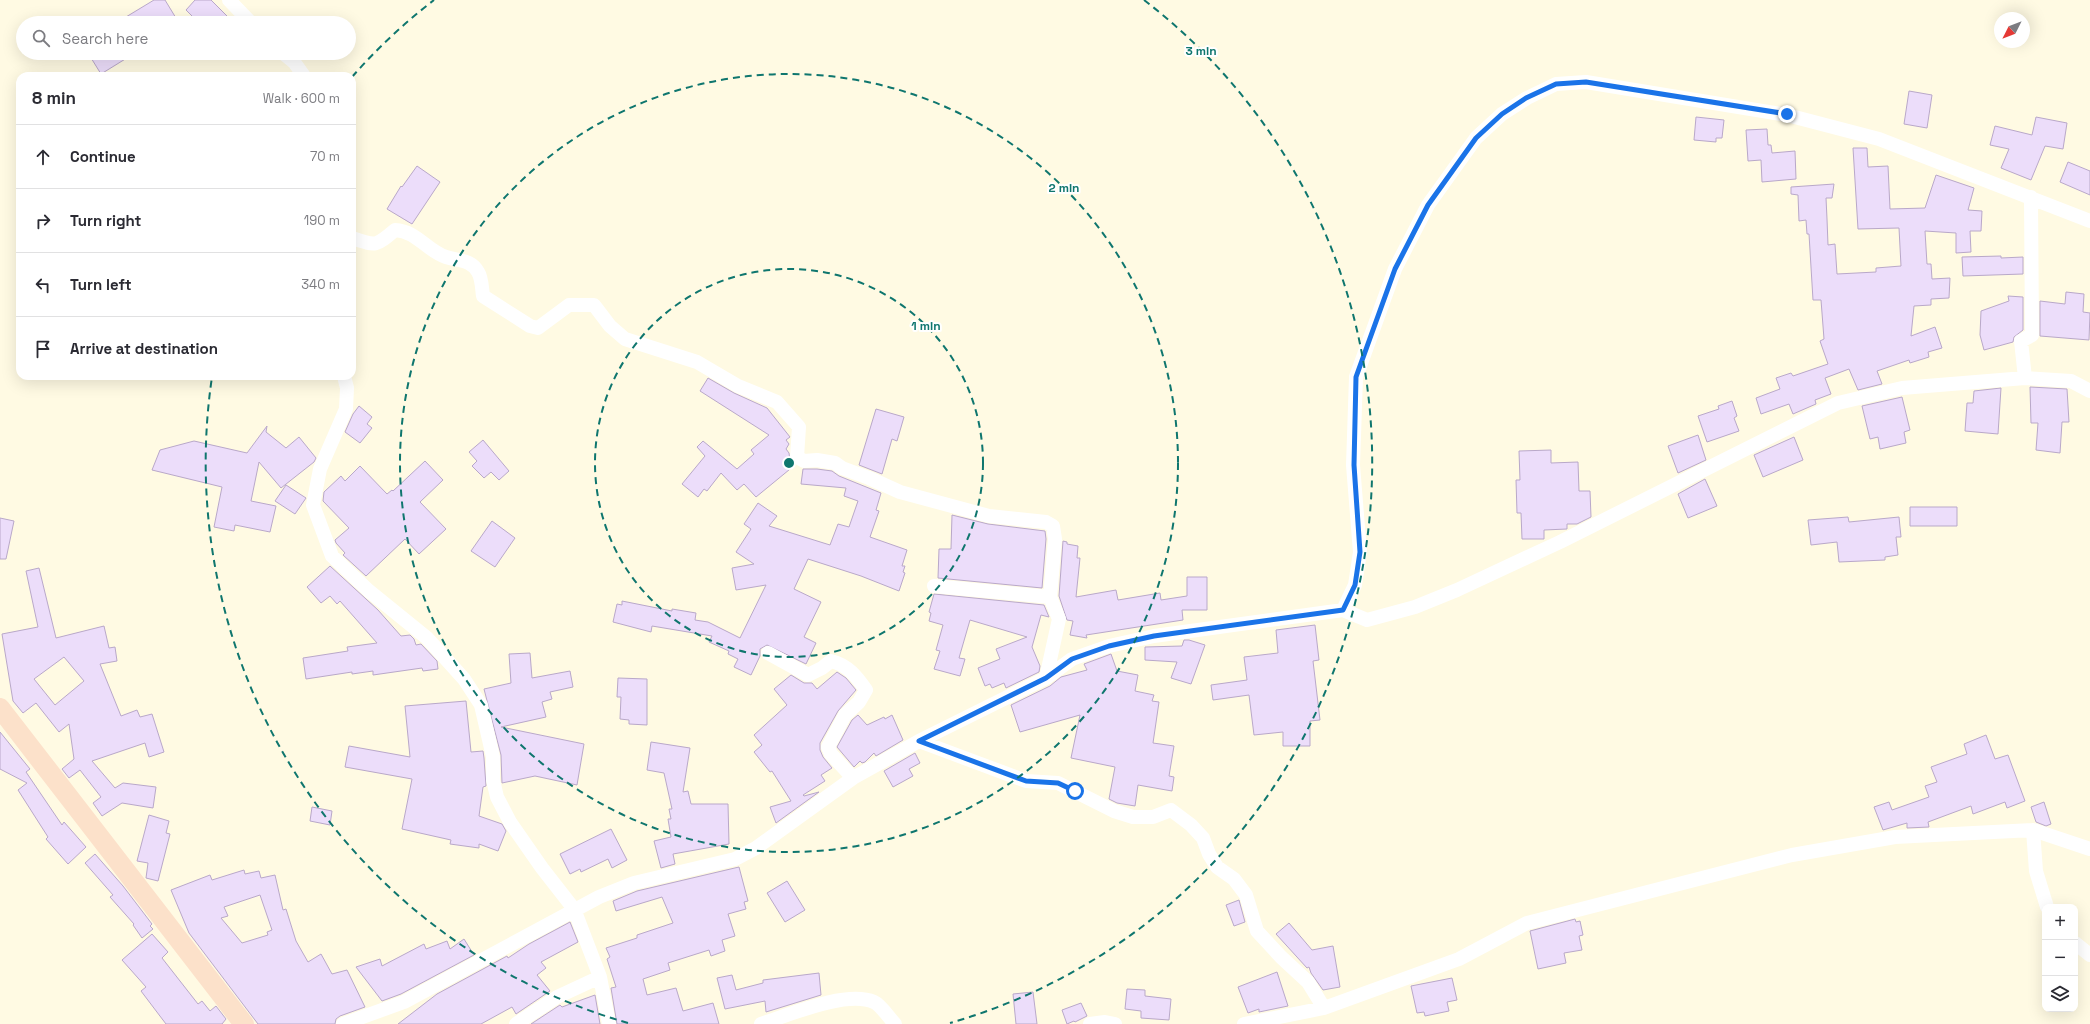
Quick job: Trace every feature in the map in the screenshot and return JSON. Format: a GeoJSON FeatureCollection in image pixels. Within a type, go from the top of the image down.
{"type":"FeatureCollection","features":[{"type":"Feature","properties":{"kind":"main road"},"geometry":{"type":"LineString","coordinates":[[0,708],[244,1024]]}},
{"type":"Feature","properties":{"kind":"street"},"geometry":{"type":"LineString","coordinates":[[230,0],[245,16]]}},
{"type":"Feature","properties":{"kind":"street"},"geometry":{"type":"LineString","coordinates":[[292,60],[301,72]]}},
{"type":"Feature","properties":{"kind":"street"},"geometry":{"type":"LineString","coordinates":[[1343,610],[1355,585],[1360,552],[1354,465],[1356,377],[1395,269],[1428,205],[1476,138],[1502,114],[1526,98],[1556,84],[1586,82],[1787,114],[1879,139],[2090,221]]}},
{"type":"Feature","properties":{"kind":"street"},"geometry":{"type":"LineString","coordinates":[[2025,378],[2021,341],[2032,335],[2031,197]]}},
{"type":"Feature","properties":{"kind":"street"},"geometry":{"type":"LineString","coordinates":[[356,239],[371,244],[377,244],[395,230],[404,230],[444,257],[462,260],[471,264],[479,272],[483,296],[530,326],[538,328],[569,305],[594,304],[610,326],[625,338],[697,362],[738,386],[777,402],[799,427],[797,457],[804,461],[817,460],[836,463],[842,468],[900,492],[982,514],[1050,524],[1053,526],[1055,539],[1050,597],[1059,619],[1046,678]]}},
{"type":"Feature","properties":{"kind":"street"},"geometry":{"type":"LineString","coordinates":[[343,1024],[416,996],[574,909],[634,883],[735,859],[756,848],[853,778],[919,741],[1046,678],[1072,659],[1116,644],[1154,636],[1343,610],[1367,620],[1415,607],[1457,590],[1560,542],[1838,402],[1902,388],[2025,378],[2071,381],[2090,391]]}},
{"type":"Feature","properties":{"kind":"street"},"geometry":{"type":"LineString","coordinates":[[345,380],[347,388],[346,409],[320,469],[313,505],[332,556],[369,591],[427,638],[464,679],[481,705],[493,757],[493,780],[497,797],[510,822],[534,857],[574,909],[600,978],[609,1024]]}},
{"type":"Feature","properties":{"kind":"street"},"geometry":{"type":"LineString","coordinates":[[934,586],[1050,597]]}},
{"type":"Feature","properties":{"kind":"street"},"geometry":{"type":"LineString","coordinates":[[768,653],[808,675],[832,661],[841,663],[849,669],[866,690],[859,702],[845,715],[828,746],[831,754],[853,778]]}},
{"type":"Feature","properties":{"kind":"street"},"geometry":{"type":"LineString","coordinates":[[919,741],[1026,781],[1058,783],[1114,811],[1133,817],[1153,817],[1171,810],[1191,825],[1203,838],[1209,854],[1217,866],[1234,879],[1246,895],[1257,931],[1280,957],[1308,982],[1324,1008]]}},
{"type":"Feature","properties":{"kind":"street"},"geometry":{"type":"LineString","coordinates":[[2033,830],[2036,871],[2046,904]]}},
{"type":"Feature","properties":{"kind":"street"},"geometry":{"type":"LineString","coordinates":[[1244,1024],[1324,1008],[1459,959],[1527,923],[1792,855],[1895,837],[2033,830],[2090,849]]}},
{"type":"Feature","properties":{"kind":"street"},"geometry":{"type":"LineString","coordinates":[[2078,945],[2090,956]]}},
{"type":"Feature","properties":{"kind":"street"},"geometry":{"type":"LineString","coordinates":[[516,1024],[557,997],[600,978]]}},
{"type":"Feature","properties":{"kind":"street"},"geometry":{"type":"LineString","coordinates":[[761,1024],[824,1004],[861,999],[875,1002],[895,1024]]}},
{"type":"Feature","properties":{"kind":"street"},"geometry":{"type":"LineString","coordinates":[[1090,1024],[1105,1022],[1115,1024]]}},
{"type":"Feature","properties":{"kind":"building"},"geometry":{"type":"Polygon","coordinates":[[[154,0],[165,0],[175,16],[128,16],[154,0]]]}},
{"type":"Feature","properties":{"kind":"building"},"geometry":{"type":"Polygon","coordinates":[[[195,0],[211,0],[227,16],[192,16],[186,10],[195,0]]]}},
{"type":"Feature","properties":{"kind":"building"},"geometry":{"type":"Polygon","coordinates":[[[92,60],[124,60],[104,72],[100,72],[92,60]]]}},
{"type":"Feature","properties":{"kind":"building"},"geometry":{"type":"Polygon","coordinates":[[[1909,91],[1932,95],[1927,128],[1904,124],[1909,91]]]}},
{"type":"Feature","properties":{"kind":"building"},"geometry":{"type":"Polygon","coordinates":[[[1696,117],[1724,120],[1722,138],[1716,138],[1716,142],[1694,140],[1696,117]]]}},
{"type":"Feature","properties":{"kind":"building"},"geometry":{"type":"Polygon","coordinates":[[[2036,117],[2067,123],[2063,149],[2045,146],[2031,180],[2001,168],[2009,149],[1990,145],[1995,126],[2032,135],[2036,117]]]}},
{"type":"Feature","properties":{"kind":"building"},"geometry":{"type":"Polygon","coordinates":[[[1767,129],[1768,145],[1771,145],[1772,153],[1795,151],[1796,179],[1762,182],[1761,160],[1748,161],[1746,130],[1767,129]]]}},
{"type":"Feature","properties":{"kind":"building"},"geometry":{"type":"Polygon","coordinates":[[[1853,148],[1867,148],[1868,167],[1888,166],[1890,209],[1925,208],[1936,175],[1974,188],[1968,210],[1982,211],[1981,231],[1970,231],[1971,252],[1956,253],[1956,233],[1925,231],[1927,264],[1931,264],[1932,279],[1950,278],[1949,298],[1931,299],[1931,305],[1914,306],[1911,336],[1935,327],[1942,348],[1928,352],[1929,357],[1910,363],[1909,360],[1877,371],[1882,384],[1858,390],[1849,369],[1825,378],[1831,394],[1815,400],[1816,404],[1793,414],[1789,404],[1761,414],[1756,398],[1780,389],[1776,378],[1791,373],[1793,376],[1828,364],[1820,341],[1824,339],[1821,300],[1813,300],[1809,234],[1807,234],[1806,220],[1799,221],[1798,195],[1791,194],[1791,187],[1834,184],[1832,198],[1826,198],[1828,245],[1835,244],[1837,274],[1876,272],[1876,268],[1901,266],[1899,228],[1858,229],[1853,148]]]}},
{"type":"Feature","properties":{"kind":"building"},"geometry":{"type":"Polygon","coordinates":[[[2068,162],[2090,171],[2090,195],[2060,182],[2068,162]]]}},
{"type":"Feature","properties":{"kind":"building"},"geometry":{"type":"Polygon","coordinates":[[[417,166],[440,182],[412,224],[387,209],[401,186],[402,187],[417,166]]]}},
{"type":"Feature","properties":{"kind":"building"},"geometry":{"type":"Polygon","coordinates":[[[2001,256],[2001,258],[2023,257],[2023,274],[1963,276],[1962,257],[2001,256]]]}},
{"type":"Feature","properties":{"kind":"building"},"geometry":{"type":"Polygon","coordinates":[[[2066,292],[2084,294],[2083,312],[2090,313],[2089,340],[2040,336],[2040,301],[2065,304],[2066,292]]]}},
{"type":"Feature","properties":{"kind":"building"},"geometry":{"type":"Polygon","coordinates":[[[2008,296],[2023,297],[2023,330],[2014,337],[2013,342],[1984,350],[1980,335],[1981,311],[2009,301],[2008,296]]]}},
{"type":"Feature","properties":{"kind":"building"},"geometry":{"type":"Polygon","coordinates":[[[708,378],[734,393],[767,408],[790,437],[786,440],[789,444],[786,449],[789,453],[790,461],[795,465],[756,497],[744,484],[737,490],[721,473],[707,491],[704,489],[698,497],[682,484],[705,456],[697,447],[703,441],[737,469],[754,454],[751,450],[769,435],[700,391],[708,378]]]}},
{"type":"Feature","properties":{"kind":"building"},"geometry":{"type":"Polygon","coordinates":[[[2030,387],[2067,389],[2069,422],[2062,422],[2060,453],[2036,450],[2038,423],[2031,423],[2030,387]]]}},
{"type":"Feature","properties":{"kind":"building"},"geometry":{"type":"Polygon","coordinates":[[[2001,388],[1998,434],[1965,431],[1967,403],[1973,403],[1974,391],[2001,388]]]}},
{"type":"Feature","properties":{"kind":"building"},"geometry":{"type":"Polygon","coordinates":[[[1902,397],[1910,430],[1904,432],[1906,443],[1880,449],[1878,437],[1870,439],[1862,406],[1902,397]]]}},
{"type":"Feature","properties":{"kind":"building"},"geometry":{"type":"Polygon","coordinates":[[[1732,401],[1737,416],[1734,418],[1739,431],[1707,442],[1698,416],[1719,409],[1718,406],[1732,401]]]}},
{"type":"Feature","properties":{"kind":"building"},"geometry":{"type":"Polygon","coordinates":[[[359,406],[372,417],[367,424],[372,428],[360,443],[345,432],[353,414],[359,406]]]}},
{"type":"Feature","properties":{"kind":"building"},"geometry":{"type":"Polygon","coordinates":[[[876,409],[904,417],[897,441],[892,439],[882,474],[859,465],[876,409]]]}},
{"type":"Feature","properties":{"kind":"building"},"geometry":{"type":"Polygon","coordinates":[[[267,426],[266,432],[286,448],[299,437],[316,458],[314,462],[281,488],[259,462],[251,501],[276,506],[270,532],[235,525],[234,531],[214,527],[222,487],[152,470],[160,450],[194,441],[247,453],[267,426]]]}},
{"type":"Feature","properties":{"kind":"building"},"geometry":{"type":"Polygon","coordinates":[[[1698,435],[1706,460],[1678,473],[1668,446],[1698,435]]]}},
{"type":"Feature","properties":{"kind":"building"},"geometry":{"type":"Polygon","coordinates":[[[1794,437],[1803,460],[1763,477],[1754,455],[1794,437]]]}},
{"type":"Feature","properties":{"kind":"building"},"geometry":{"type":"Polygon","coordinates":[[[483,440],[509,471],[499,480],[491,472],[484,478],[472,466],[477,461],[469,452],[483,440]]]}},
{"type":"Feature","properties":{"kind":"building"},"geometry":{"type":"Polygon","coordinates":[[[1551,450],[1551,463],[1578,462],[1579,491],[1590,491],[1591,517],[1577,524],[1567,524],[1567,529],[1544,530],[1544,539],[1522,539],[1521,513],[1517,513],[1516,480],[1520,480],[1519,451],[1551,450]]]}},
{"type":"Feature","properties":{"kind":"building"},"geometry":{"type":"Polygon","coordinates":[[[425,461],[443,480],[420,502],[446,529],[419,554],[405,539],[366,576],[343,555],[345,553],[336,543],[335,540],[349,528],[323,501],[324,492],[341,476],[345,481],[360,466],[387,494],[392,490],[393,491],[425,461]]]}},
{"type":"Feature","properties":{"kind":"building"},"geometry":{"type":"Polygon","coordinates":[[[803,469],[832,471],[839,476],[881,493],[876,510],[879,511],[870,537],[907,550],[902,566],[905,566],[903,572],[905,573],[899,591],[861,576],[808,559],[794,589],[821,602],[804,637],[816,643],[806,664],[767,645],[760,649],[760,656],[751,675],[734,667],[738,659],[728,654],[729,651],[709,642],[712,636],[652,626],[651,632],[613,622],[617,604],[622,605],[622,601],[672,611],[672,609],[696,613],[695,620],[708,622],[740,638],[766,585],[736,590],[732,568],[754,564],[736,552],[751,529],[744,524],[758,503],[777,516],[769,526],[830,545],[838,524],[849,527],[858,501],[844,496],[846,488],[801,484],[803,469]]]}},
{"type":"Feature","properties":{"kind":"building"},"geometry":{"type":"Polygon","coordinates":[[[1705,479],[1717,506],[1688,518],[1678,494],[1705,479]]]}},
{"type":"Feature","properties":{"kind":"building"},"geometry":{"type":"Polygon","coordinates":[[[286,485],[306,498],[295,514],[275,501],[286,485]]]}},
{"type":"Feature","properties":{"kind":"building"},"geometry":{"type":"Polygon","coordinates":[[[1910,507],[1957,507],[1957,526],[1910,526],[1910,507]]]}},
{"type":"Feature","properties":{"kind":"building"},"geometry":{"type":"Polygon","coordinates":[[[952,515],[988,524],[1045,531],[1046,539],[1042,588],[938,578],[939,549],[951,549],[952,515]]]}},
{"type":"Feature","properties":{"kind":"building"},"geometry":{"type":"Polygon","coordinates":[[[1848,517],[1849,522],[1899,517],[1901,537],[1896,537],[1898,555],[1885,557],[1885,560],[1839,562],[1837,542],[1811,545],[1808,520],[1848,517]]]}},
{"type":"Feature","properties":{"kind":"building"},"geometry":{"type":"Polygon","coordinates":[[[0,518],[14,521],[6,559],[0,559],[0,518]]]}},
{"type":"Feature","properties":{"kind":"building"},"geometry":{"type":"Polygon","coordinates":[[[492,521],[515,538],[495,567],[471,551],[492,521]]]}},
{"type":"Feature","properties":{"kind":"building"},"geometry":{"type":"Polygon","coordinates":[[[1063,541],[1067,542],[1067,544],[1078,546],[1077,558],[1080,558],[1076,597],[1116,590],[1118,600],[1160,593],[1161,600],[1187,596],[1187,577],[1207,577],[1207,610],[1182,610],[1183,620],[1086,635],[1087,638],[1070,635],[1073,621],[1067,620],[1059,596],[1063,541]]]}},
{"type":"Feature","properties":{"kind":"building"},"geometry":{"type":"Polygon","coordinates":[[[330,566],[378,610],[401,636],[410,635],[414,639],[416,645],[421,644],[437,661],[438,669],[423,671],[422,668],[373,675],[373,671],[352,674],[352,672],[306,679],[303,658],[348,651],[347,647],[377,643],[340,601],[337,604],[330,596],[321,603],[307,587],[330,566]]]}},
{"type":"Feature","properties":{"kind":"building"},"geometry":{"type":"Polygon","coordinates":[[[39,568],[56,638],[104,626],[109,648],[115,647],[117,661],[100,664],[121,716],[137,710],[140,717],[152,714],[164,752],[149,757],[145,743],[92,761],[115,788],[123,783],[156,787],[153,808],[122,803],[102,816],[93,803],[101,797],[80,770],[69,778],[62,769],[74,759],[69,724],[59,732],[36,703],[23,713],[13,701],[2,634],[38,627],[26,571],[39,568]],[[64,657],[34,679],[55,705],[84,681],[64,657]]]}},
{"type":"Feature","properties":{"kind":"building"},"geometry":{"type":"Polygon","coordinates":[[[934,594],[1044,605],[1049,617],[1041,615],[1032,647],[1040,666],[1039,672],[1006,688],[1004,683],[992,688],[990,684],[985,686],[978,668],[1000,659],[996,649],[1027,637],[970,620],[959,658],[965,659],[960,676],[934,669],[940,651],[936,650],[943,625],[929,621],[931,613],[929,612],[934,594]]]}},
{"type":"Feature","properties":{"kind":"building"},"geometry":{"type":"Polygon","coordinates":[[[1315,625],[1319,660],[1313,661],[1320,720],[1310,721],[1310,746],[1283,746],[1283,732],[1254,735],[1249,695],[1213,700],[1211,685],[1247,680],[1244,657],[1278,653],[1276,630],[1315,625]]]}},
{"type":"Feature","properties":{"kind":"building"},"geometry":{"type":"Polygon","coordinates":[[[1184,640],[1205,645],[1191,684],[1171,678],[1177,662],[1145,660],[1145,647],[1182,646],[1184,640]]]}},
{"type":"Feature","properties":{"kind":"building"},"geometry":{"type":"Polygon","coordinates":[[[530,653],[532,678],[570,671],[573,687],[550,692],[552,699],[542,702],[546,717],[501,727],[584,744],[577,785],[535,776],[502,783],[501,755],[484,689],[511,683],[509,654],[530,653]]]}},
{"type":"Feature","properties":{"kind":"building"},"geometry":{"type":"Polygon","coordinates":[[[1111,654],[1117,671],[1138,675],[1135,691],[1154,695],[1152,701],[1159,702],[1153,743],[1174,746],[1169,776],[1174,777],[1172,791],[1138,785],[1135,806],[1117,803],[1109,799],[1115,767],[1071,758],[1080,715],[1020,732],[1011,705],[1050,686],[1061,677],[1087,670],[1084,664],[1111,654]]]}},
{"type":"Feature","properties":{"kind":"building"},"geometry":{"type":"Polygon","coordinates":[[[837,672],[846,678],[856,690],[838,711],[820,743],[820,750],[823,757],[832,768],[821,775],[825,781],[803,795],[819,792],[776,823],[770,807],[791,801],[772,771],[770,772],[754,752],[762,745],[754,735],[787,705],[774,689],[791,675],[804,683],[812,683],[817,689],[837,672]]]}},
{"type":"Feature","properties":{"kind":"building"},"geometry":{"type":"Polygon","coordinates":[[[618,678],[647,679],[647,725],[629,724],[629,720],[620,719],[621,697],[617,697],[618,678]]]}},
{"type":"Feature","properties":{"kind":"building"},"geometry":{"type":"Polygon","coordinates":[[[466,701],[471,752],[483,751],[484,758],[486,786],[483,787],[479,816],[502,824],[506,831],[498,851],[479,844],[479,848],[450,844],[451,840],[402,829],[412,779],[345,767],[349,746],[410,757],[405,706],[466,701]]]}},
{"type":"Feature","properties":{"kind":"building"},"geometry":{"type":"Polygon","coordinates":[[[858,715],[867,725],[892,715],[903,740],[876,756],[874,753],[865,762],[862,763],[860,761],[854,767],[837,747],[852,720],[858,715]]]}},
{"type":"Feature","properties":{"kind":"building"},"geometry":{"type":"Polygon","coordinates":[[[0,732],[30,769],[26,772],[62,825],[64,822],[86,847],[68,864],[46,839],[48,837],[18,790],[27,783],[0,769],[0,732]]]}},
{"type":"Feature","properties":{"kind":"building"},"geometry":{"type":"Polygon","coordinates":[[[1986,735],[1995,759],[2008,755],[2025,801],[2007,808],[2005,802],[1973,814],[1971,806],[1928,822],[1929,827],[1907,828],[1907,823],[1883,830],[1874,807],[1889,802],[1892,810],[1929,797],[1925,786],[1937,782],[1931,767],[1967,754],[1964,744],[1986,735]]]}},
{"type":"Feature","properties":{"kind":"building"},"geometry":{"type":"Polygon","coordinates":[[[651,742],[690,748],[683,792],[688,791],[691,804],[728,804],[729,844],[673,854],[675,864],[661,868],[654,841],[671,837],[668,819],[671,819],[669,809],[672,809],[664,773],[647,770],[651,742]]]}},
{"type":"Feature","properties":{"kind":"building"},"geometry":{"type":"Polygon","coordinates":[[[915,753],[920,763],[909,769],[913,776],[893,787],[884,771],[915,753]]]}},
{"type":"Feature","properties":{"kind":"building"},"geometry":{"type":"Polygon","coordinates":[[[2044,802],[2051,824],[2046,826],[2036,822],[2031,807],[2044,802]]]}},
{"type":"Feature","properties":{"kind":"building"},"geometry":{"type":"Polygon","coordinates":[[[312,807],[332,811],[330,825],[310,821],[312,807]]]}},
{"type":"Feature","properties":{"kind":"building"},"geometry":{"type":"Polygon","coordinates":[[[149,815],[169,821],[166,833],[170,834],[158,881],[146,878],[148,863],[137,861],[149,815]]]}},
{"type":"Feature","properties":{"kind":"building"},"geometry":{"type":"Polygon","coordinates":[[[611,829],[627,860],[612,868],[608,859],[581,872],[580,869],[570,874],[560,854],[611,829]]]}},
{"type":"Feature","properties":{"kind":"building"},"geometry":{"type":"Polygon","coordinates":[[[95,854],[123,886],[152,924],[150,926],[153,929],[142,938],[133,925],[134,924],[110,897],[113,895],[85,863],[95,854]]]}},
{"type":"Feature","properties":{"kind":"building"},"geometry":{"type":"Polygon","coordinates":[[[739,867],[748,901],[744,902],[746,909],[728,914],[735,936],[722,940],[725,951],[711,956],[709,950],[668,963],[670,970],[643,979],[647,995],[676,988],[683,1011],[713,1003],[719,1024],[617,1024],[611,988],[616,987],[607,959],[610,957],[606,948],[637,938],[637,935],[673,923],[662,897],[616,911],[613,901],[637,891],[739,867]]]}},
{"type":"Feature","properties":{"kind":"building"},"geometry":{"type":"Polygon","coordinates":[[[244,870],[245,874],[259,871],[261,878],[275,875],[283,910],[286,909],[296,941],[308,962],[321,954],[332,974],[347,970],[365,1007],[340,1016],[336,1019],[335,1024],[258,1024],[189,933],[171,890],[210,875],[212,880],[244,870]],[[260,895],[224,907],[228,916],[221,918],[242,943],[268,935],[267,932],[272,930],[260,895]]]}},
{"type":"Feature","properties":{"kind":"building"},"geometry":{"type":"Polygon","coordinates":[[[787,881],[805,910],[785,922],[767,893],[787,881]]]}},
{"type":"Feature","properties":{"kind":"building"},"geometry":{"type":"Polygon","coordinates":[[[1239,900],[1245,922],[1234,926],[1226,905],[1239,900]]]}},
{"type":"Feature","properties":{"kind":"building"},"geometry":{"type":"Polygon","coordinates":[[[1575,919],[1576,922],[1580,921],[1583,935],[1579,936],[1582,950],[1564,953],[1566,963],[1538,969],[1530,931],[1575,919]]]}},
{"type":"Feature","properties":{"kind":"building"},"geometry":{"type":"Polygon","coordinates":[[[570,922],[578,942],[541,962],[546,968],[537,975],[550,991],[516,1014],[512,1007],[481,1024],[398,1024],[437,994],[507,956],[508,958],[529,944],[570,922]]]}},
{"type":"Feature","properties":{"kind":"building"},"geometry":{"type":"Polygon","coordinates":[[[1289,923],[1312,950],[1333,946],[1340,987],[1323,990],[1311,973],[1309,967],[1307,968],[1276,934],[1289,923]]]}},
{"type":"Feature","properties":{"kind":"building"},"geometry":{"type":"Polygon","coordinates":[[[152,934],[168,952],[162,958],[198,1004],[202,1001],[210,1011],[216,1006],[226,1019],[222,1024],[166,1024],[141,991],[146,987],[122,960],[152,934]]]}},
{"type":"Feature","properties":{"kind":"building"},"geometry":{"type":"Polygon","coordinates":[[[464,939],[474,955],[401,994],[382,1001],[356,967],[380,959],[382,966],[424,944],[426,949],[447,941],[450,949],[464,939]]]}},
{"type":"Feature","properties":{"kind":"building"},"geometry":{"type":"Polygon","coordinates":[[[1277,972],[1288,1006],[1259,1012],[1259,1009],[1248,1013],[1238,987],[1277,972]]]}},
{"type":"Feature","properties":{"kind":"building"},"geometry":{"type":"Polygon","coordinates":[[[819,973],[821,995],[766,1012],[765,1001],[725,1009],[717,978],[732,975],[736,990],[763,983],[763,980],[819,973]]]}},
{"type":"Feature","properties":{"kind":"building"},"geometry":{"type":"Polygon","coordinates":[[[1452,978],[1457,1000],[1447,1002],[1449,1011],[1425,1016],[1424,1012],[1417,1013],[1411,986],[1452,978]]]}},
{"type":"Feature","properties":{"kind":"building"},"geometry":{"type":"Polygon","coordinates":[[[1127,989],[1145,990],[1145,996],[1171,999],[1169,1020],[1141,1018],[1141,1011],[1125,1009],[1127,989]]]}},
{"type":"Feature","properties":{"kind":"building"},"geometry":{"type":"Polygon","coordinates":[[[1033,992],[1037,1024],[1016,1024],[1013,994],[1033,992]]]}},
{"type":"Feature","properties":{"kind":"building"},"geometry":{"type":"Polygon","coordinates":[[[595,995],[600,1024],[531,1024],[560,1005],[562,1007],[595,995]]]}},
{"type":"Feature","properties":{"kind":"building"},"geometry":{"type":"Polygon","coordinates":[[[1081,1003],[1087,1016],[1067,1024],[1062,1010],[1081,1003]]]}},
{"type":"Feature","properties":{"kind":"route"},"geometry":{"type":"LineString","coordinates":[[1075,791],[1058,783],[1026,781],[919,741],[1046,678],[1072,659],[1109,646],[1154,636],[1289,616],[1343,610],[1355,585],[1360,552],[1357,532],[1354,465],[1356,377],[1395,269],[1428,205],[1476,138],[1502,114],[1526,98],[1556,84],[1586,82],[1787,114]]}}]}
